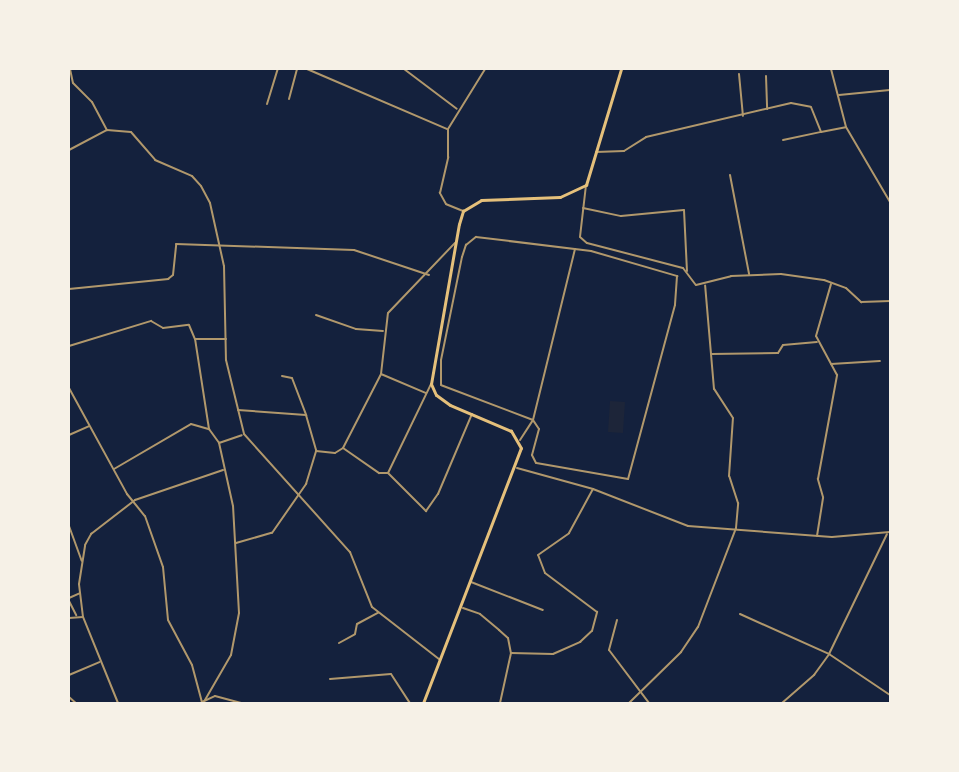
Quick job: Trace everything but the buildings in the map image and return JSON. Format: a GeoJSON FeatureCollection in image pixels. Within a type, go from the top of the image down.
{"type":"FeatureCollection","features":[{"type":"Feature","properties":{"kind":"main road"},"geometry":{"type":"LineString","coordinates":[[423,703],[463,608],[517,468],[520,440],[511,431],[440,398],[431,384],[455,243],[464,211],[481,200],[560,197],[586,185],[621,69]]}},
{"type":"Feature","properties":{"kind":"street"},"geometry":{"type":"LineString","coordinates":[[70,69],[73,83],[92,102],[107,130]]}},
{"type":"Feature","properties":{"kind":"street"},"geometry":{"type":"LineString","coordinates":[[268,104],[278,69]]}},
{"type":"Feature","properties":{"kind":"street"},"geometry":{"type":"LineString","coordinates":[[289,99],[297,69]]}},
{"type":"Feature","properties":{"kind":"street"},"geometry":{"type":"LineString","coordinates":[[307,69],[448,129]]}},
{"type":"Feature","properties":{"kind":"street"},"geometry":{"type":"LineString","coordinates":[[404,69],[457,109]]}},
{"type":"Feature","properties":{"kind":"street"},"geometry":{"type":"LineString","coordinates":[[464,211],[446,204],[440,193],[448,157],[448,129],[457,109],[485,69]]}},
{"type":"Feature","properties":{"kind":"street"},"geometry":{"type":"LineString","coordinates":[[830,69],[846,126],[890,202]]}},
{"type":"Feature","properties":{"kind":"street"},"geometry":{"type":"LineString","coordinates":[[739,74],[743,116]]}},
{"type":"Feature","properties":{"kind":"street"},"geometry":{"type":"LineString","coordinates":[[766,76],[767,109]]}},
{"type":"Feature","properties":{"kind":"street"},"geometry":{"type":"LineString","coordinates":[[839,96],[890,90]]}},
{"type":"Feature","properties":{"kind":"street"},"geometry":{"type":"LineString","coordinates":[[596,152],[624,151],[646,137],[743,116],[791,103],[811,107],[821,132]]}},
{"type":"Feature","properties":{"kind":"street"},"geometry":{"type":"LineString","coordinates":[[783,140],[846,126]]}},
{"type":"Feature","properties":{"kind":"street"},"geometry":{"type":"LineString","coordinates":[[69,150],[107,130],[131,132],[155,160],[192,176],[210,202],[220,248],[227,292],[226,339],[237,410],[244,434],[297,496],[350,552],[365,593],[378,613],[440,660]]}},
{"type":"Feature","properties":{"kind":"street"},"geometry":{"type":"LineString","coordinates":[[730,175],[749,274]]}},
{"type":"Feature","properties":{"kind":"street"},"geometry":{"type":"LineString","coordinates":[[586,185],[580,237],[587,243],[687,271]]}},
{"type":"Feature","properties":{"kind":"street"},"geometry":{"type":"LineString","coordinates":[[583,208],[621,216],[684,210],[687,271],[696,285],[705,285],[749,274],[781,274],[832,283],[861,302],[890,300]]}},
{"type":"Feature","properties":{"kind":"street"},"geometry":{"type":"LineString","coordinates":[[476,237],[575,249],[663,270],[679,280],[631,476],[615,480],[536,463],[532,455],[539,429],[533,420],[441,385],[441,360],[466,245],[476,237]]}},
{"type":"Feature","properties":{"kind":"street"},"geometry":{"type":"LineString","coordinates":[[316,452],[336,453],[343,448],[381,374],[384,331],[388,313],[429,275],[455,243]]}},
{"type":"Feature","properties":{"kind":"street"},"geometry":{"type":"LineString","coordinates":[[69,289],[168,279],[173,275],[174,245],[220,248],[290,245],[354,250],[429,275]]}},
{"type":"Feature","properties":{"kind":"street"},"geometry":{"type":"LineString","coordinates":[[520,440],[533,420],[575,249]]}},
{"type":"Feature","properties":{"kind":"street"},"geometry":{"type":"LineString","coordinates":[[817,536],[823,497],[818,479],[836,383],[831,364],[817,342],[818,315],[832,283]]}},
{"type":"Feature","properties":{"kind":"street"},"geometry":{"type":"LineString","coordinates":[[629,703],[637,692],[681,652],[698,627],[736,528],[738,503],[729,471],[733,418],[717,396],[705,285]]}},
{"type":"Feature","properties":{"kind":"street"},"geometry":{"type":"LineString","coordinates":[[316,315],[356,328],[384,331]]}},
{"type":"Feature","properties":{"kind":"street"},"geometry":{"type":"LineString","coordinates":[[69,346],[151,321],[163,328],[189,325],[195,339],[209,429],[219,443],[223,470],[230,485],[236,543],[235,642],[210,695],[202,703]]}},
{"type":"Feature","properties":{"kind":"street"},"geometry":{"type":"LineString","coordinates":[[195,339],[226,339]]}},
{"type":"Feature","properties":{"kind":"street"},"geometry":{"type":"LineString","coordinates":[[711,354],[778,353],[783,345],[817,342]]}},
{"type":"Feature","properties":{"kind":"street"},"geometry":{"type":"LineString","coordinates":[[831,364],[880,361]]}},
{"type":"Feature","properties":{"kind":"street"},"geometry":{"type":"LineString","coordinates":[[381,374],[426,393]]}},
{"type":"Feature","properties":{"kind":"street"},"geometry":{"type":"LineString","coordinates":[[236,543],[272,532],[297,496],[316,452],[306,414],[292,378],[282,376]]}},
{"type":"Feature","properties":{"kind":"street"},"geometry":{"type":"LineString","coordinates":[[388,474],[431,384]]}},
{"type":"Feature","properties":{"kind":"street"},"geometry":{"type":"LineString","coordinates":[[69,388],[114,469],[135,500],[163,567],[168,620],[192,665],[202,703]]}},
{"type":"Feature","properties":{"kind":"street"},"geometry":{"type":"LineString","coordinates":[[237,410],[306,414]]}},
{"type":"Feature","properties":{"kind":"street"},"geometry":{"type":"LineString","coordinates":[[343,448],[379,473],[388,474],[422,510],[428,510],[472,414]]}},
{"type":"Feature","properties":{"kind":"street"},"geometry":{"type":"LineString","coordinates":[[114,469],[191,424],[209,429]]}},
{"type":"Feature","properties":{"kind":"street"},"geometry":{"type":"LineString","coordinates":[[69,435],[90,425]]}},
{"type":"Feature","properties":{"kind":"street"},"geometry":{"type":"LineString","coordinates":[[219,443],[244,434]]}},
{"type":"Feature","properties":{"kind":"street"},"geometry":{"type":"LineString","coordinates":[[517,468],[592,489],[688,526],[736,528],[817,536],[889,533],[829,654],[814,675],[782,703]]}},
{"type":"Feature","properties":{"kind":"street"},"geometry":{"type":"LineString","coordinates":[[118,703],[98,662],[83,617],[80,593],[82,561],[91,534],[135,500],[223,470]]}},
{"type":"Feature","properties":{"kind":"street"},"geometry":{"type":"LineString","coordinates":[[511,653],[560,652],[592,631],[594,608],[545,573],[538,555],[567,536],[592,489]]}},
{"type":"Feature","properties":{"kind":"street"},"geometry":{"type":"LineString","coordinates":[[69,526],[82,561]]}},
{"type":"Feature","properties":{"kind":"street"},"geometry":{"type":"LineString","coordinates":[[472,582],[543,610]]}},
{"type":"Feature","properties":{"kind":"street"},"geometry":{"type":"LineString","coordinates":[[890,583],[890,608]]}},
{"type":"Feature","properties":{"kind":"street"},"geometry":{"type":"LineString","coordinates":[[76,615],[69,600],[80,593]]}},
{"type":"Feature","properties":{"kind":"street"},"geometry":{"type":"LineString","coordinates":[[463,608],[480,614],[508,638],[511,653],[500,703]]}},
{"type":"Feature","properties":{"kind":"street"},"geometry":{"type":"LineString","coordinates":[[338,643],[355,634],[357,624],[378,613]]}},
{"type":"Feature","properties":{"kind":"street"},"geometry":{"type":"LineString","coordinates":[[740,614],[829,654],[890,695]]}},
{"type":"Feature","properties":{"kind":"street"},"geometry":{"type":"LineString","coordinates":[[69,618],[76,615],[83,617]]}},
{"type":"Feature","properties":{"kind":"street"},"geometry":{"type":"LineString","coordinates":[[617,620],[610,650],[637,692],[649,703]]}},
{"type":"Feature","properties":{"kind":"street"},"geometry":{"type":"LineString","coordinates":[[69,675],[98,662]]}},
{"type":"Feature","properties":{"kind":"street"},"geometry":{"type":"LineString","coordinates":[[330,679],[391,674],[410,703]]}},
{"type":"Feature","properties":{"kind":"street"},"geometry":{"type":"LineString","coordinates":[[202,703],[215,696],[242,703]]}},
{"type":"Feature","properties":{"kind":"street"},"geometry":{"type":"LineString","coordinates":[[69,697],[76,703]]}},
{"type":"Feature","properties":{"kind":"street"},"geometry":{"type":"LineString","coordinates":[[556,703],[569,703]]}},
{"type":"Feature","properties":{"kind":"shaded area"},"geometry":{"type":"Polygon","coordinates":[[[610,401],[625,402],[623,433],[608,432],[610,401]]]}}]}
